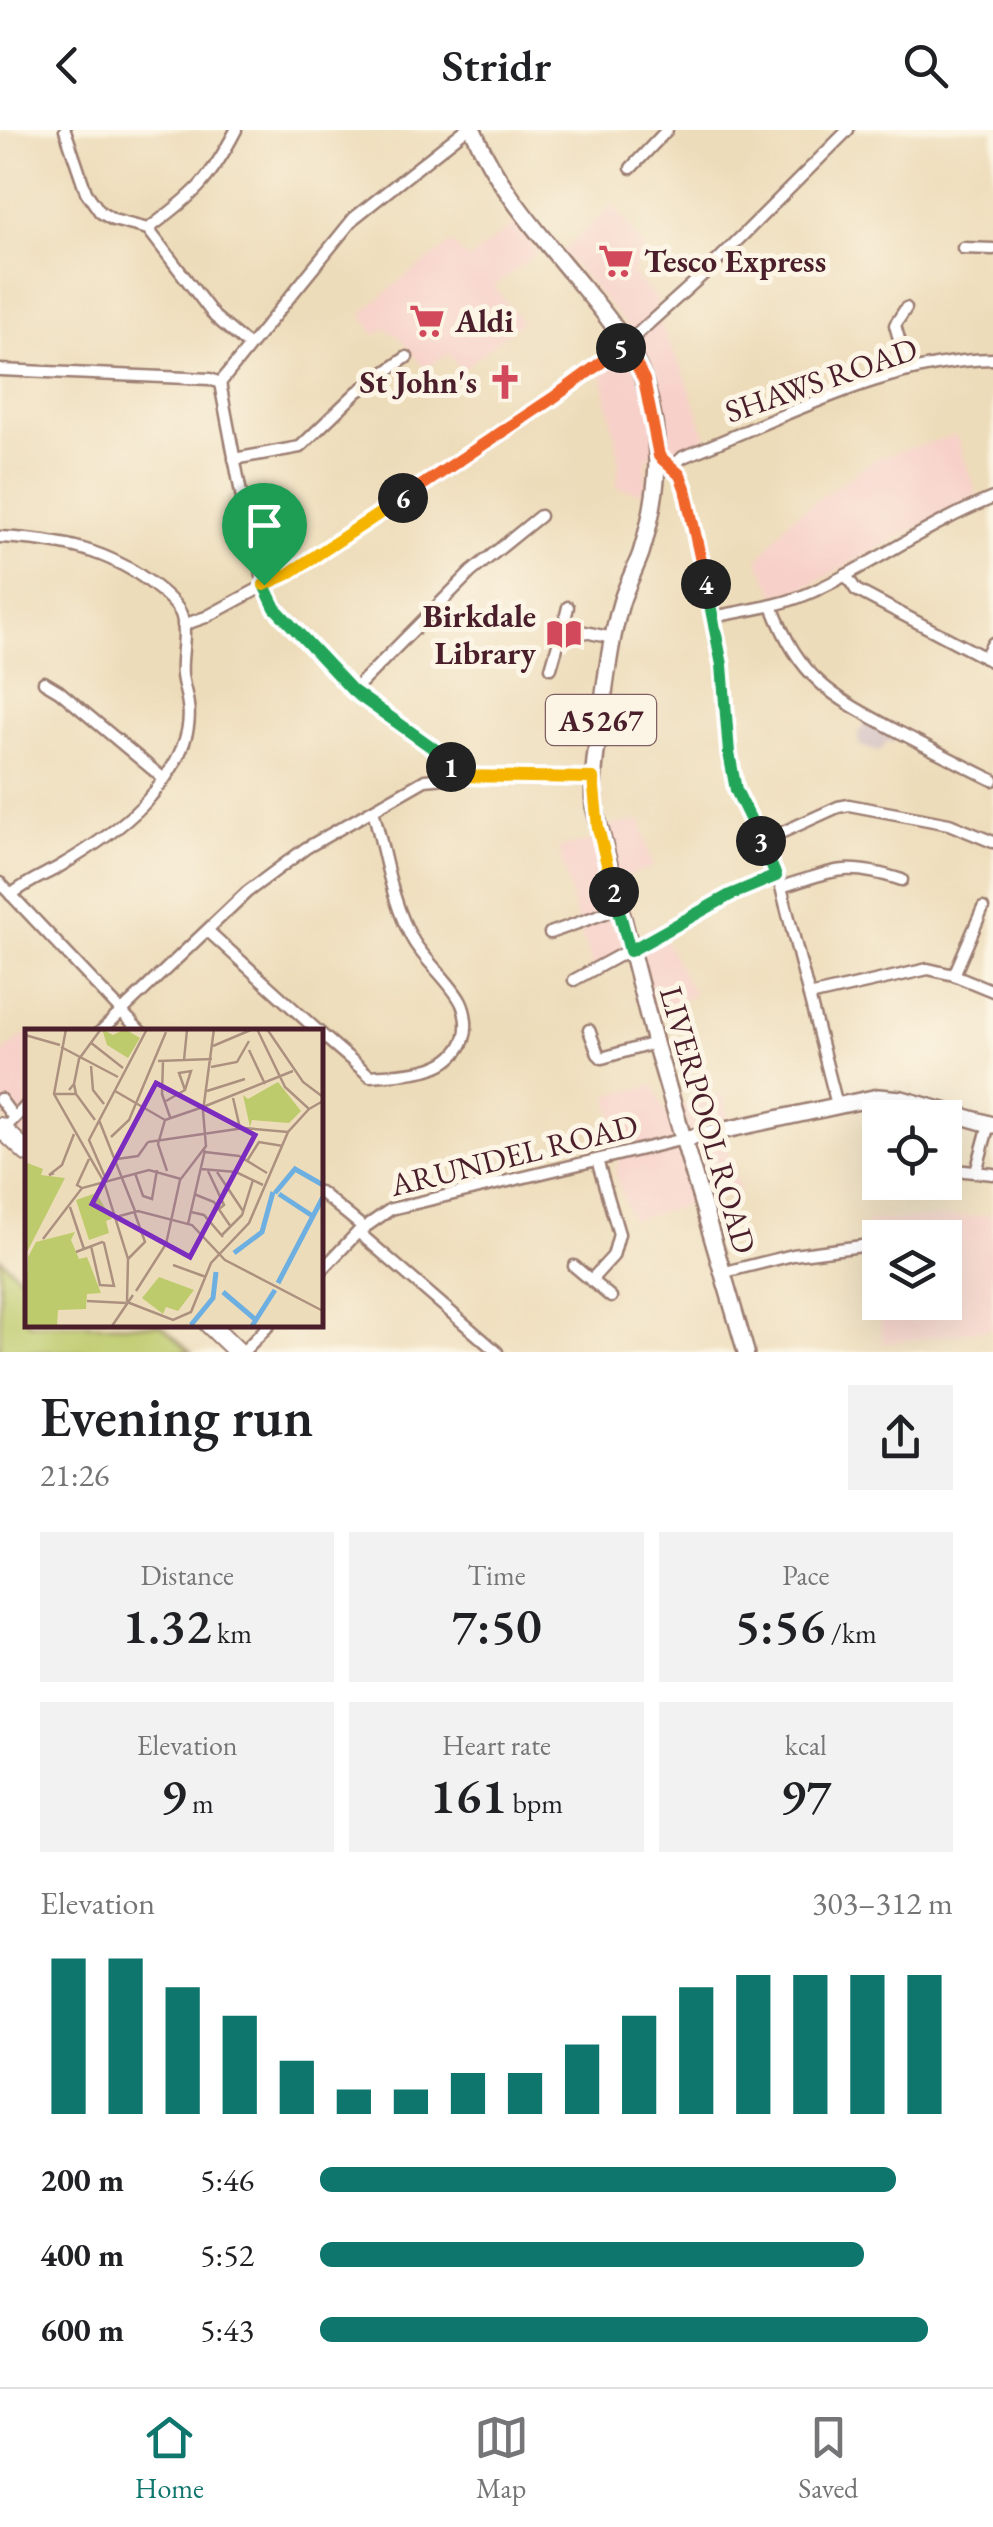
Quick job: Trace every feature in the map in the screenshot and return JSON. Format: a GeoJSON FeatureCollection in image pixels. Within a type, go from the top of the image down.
{"type":"FeatureCollection","features":[{"type":"Feature","properties":{"kind":"highway"},"geometry":{"type":"LineString","coordinates":[[4,1127],[25,1150]]}},
{"type":"Feature","properties":{"kind":"highway"},"geometry":{"type":"LineString","coordinates":[[212,1327],[241,1352]]}},
{"type":"Feature","properties":{"kind":"main road","name":"LIVERPOOL ROAD"},"geometry":{"type":"LineString","coordinates":[[473,130],[483,154],[518,208],[626,344],[644,380],[666,462],[612,638],[593,778],[598,828],[630,951],[746,1352]]}},
{"type":"Feature","properties":{"kind":"main road"},"geometry":{"type":"LineString","coordinates":[[684,1140],[878,1097],[902,1098],[991,1124]]}},
{"type":"Feature","properties":{"kind":"street"},"geometry":{"type":"LineString","coordinates":[[65,130],[76,170],[100,212],[113,220],[148,229],[215,317],[248,345]]}},
{"type":"Feature","properties":{"kind":"street"},"geometry":{"type":"LineString","coordinates":[[148,229],[193,196],[217,167],[236,130]]}},
{"type":"Feature","properties":{"kind":"street"},"geometry":{"type":"LineString","coordinates":[[455,776],[447,758],[353,691],[275,608],[248,530],[220,383],[354,218],[466,130]]}},
{"type":"Feature","properties":{"kind":"street"},"geometry":{"type":"LineString","coordinates":[[638,168],[667,130]]}},
{"type":"Feature","properties":{"kind":"street"},"geometry":{"type":"LineString","coordinates":[[183,625],[206,618],[288,574],[484,446],[626,344],[708,271],[845,131]]}},
{"type":"Feature","properties":{"kind":"street"},"geometry":{"type":"LineString","coordinates":[[963,248],[993,249]]}},
{"type":"Feature","properties":{"kind":"street"},"geometry":{"type":"LineString","coordinates":[[906,308],[895,325],[908,371]]}},
{"type":"Feature","properties":{"kind":"street"},"geometry":{"type":"LineString","coordinates":[[234,459],[300,448],[357,392],[407,357]]}},
{"type":"Feature","properties":{"kind":"street","name":"SHAWS ROAD"},"geometry":{"type":"LineString","coordinates":[[666,462],[908,371],[953,362],[993,360]]}},
{"type":"Feature","properties":{"kind":"street"},"geometry":{"type":"LineString","coordinates":[[0,370],[210,379],[220,383]]}},
{"type":"Feature","properties":{"kind":"street"},"geometry":{"type":"LineString","coordinates":[[666,462],[680,475],[685,488],[714,616],[736,790],[779,882],[837,1106]]}},
{"type":"Feature","properties":{"kind":"street"},"geometry":{"type":"LineString","coordinates":[[714,616],[772,606],[810,593],[952,515],[993,498]]}},
{"type":"Feature","properties":{"kind":"street"},"geometry":{"type":"LineString","coordinates":[[353,691],[471,572],[540,516]]}},
{"type":"Feature","properties":{"kind":"street"},"geometry":{"type":"LineString","coordinates":[[0,537],[72,544],[110,556],[171,599],[183,625],[182,674],[189,726],[181,750],[164,779],[142,806],[116,828],[11,895]]}},
{"type":"Feature","properties":{"kind":"street"},"geometry":{"type":"LineString","coordinates":[[846,576],[856,590],[989,660],[993,642]]}},
{"type":"Feature","properties":{"kind":"street"},"geometry":{"type":"LineString","coordinates":[[772,606],[798,659],[846,704],[993,780]]}},
{"type":"Feature","properties":{"kind":"street"},"geometry":{"type":"LineString","coordinates":[[551,668],[568,607]]}},
{"type":"Feature","properties":{"kind":"street"},"geometry":{"type":"LineString","coordinates":[[563,627],[612,638]]}},
{"type":"Feature","properties":{"kind":"street"},"geometry":{"type":"LineString","coordinates":[[44,682],[164,779]]}},
{"type":"Feature","properties":{"kind":"street"},"geometry":{"type":"LineString","coordinates":[[103,1029],[247,892],[306,848],[424,780],[455,776],[593,778]]}},
{"type":"Feature","properties":{"kind":"street"},"geometry":{"type":"LineString","coordinates":[[761,842],[849,805],[949,824],[993,842]]}},
{"type":"Feature","properties":{"kind":"street"},"geometry":{"type":"LineString","coordinates":[[322,1034],[370,1076],[435,1068],[461,1046],[467,1030],[462,1004],[415,944],[403,919],[373,810]]}},
{"type":"Feature","properties":{"kind":"street"},"geometry":{"type":"LineString","coordinates":[[574,980],[730,895],[842,868],[864,868],[902,880]]}},
{"type":"Feature","properties":{"kind":"street"},"geometry":{"type":"LineString","coordinates":[[0,883],[138,1029]]}},
{"type":"Feature","properties":{"kind":"street"},"geometry":{"type":"LineString","coordinates":[[550,933],[619,908]]}},
{"type":"Feature","properties":{"kind":"street"},"geometry":{"type":"LineString","coordinates":[[954,975],[983,908]]}},
{"type":"Feature","properties":{"kind":"street"},"geometry":{"type":"LineString","coordinates":[[208,930],[317,1029]]}},
{"type":"Feature","properties":{"kind":"street"},"geometry":{"type":"LineString","coordinates":[[809,996],[928,969],[993,991]]}},
{"type":"Feature","properties":{"kind":"street"},"geometry":{"type":"LineString","coordinates":[[589,1030],[602,1058],[655,1043]]}},
{"type":"Feature","properties":{"kind":"street"},"geometry":{"type":"LineString","coordinates":[[0,1099],[4,1127]]}},
{"type":"Feature","properties":{"kind":"street"},"geometry":{"type":"LineString","coordinates":[[4,1127],[25,1107]]}},
{"type":"Feature","properties":{"kind":"street"},"geometry":{"type":"LineString","coordinates":[[976,1172],[991,1124]]}},
{"type":"Feature","properties":{"kind":"street","name":"ARUNDEL ROAD"},"geometry":{"type":"LineString","coordinates":[[322,1270],[361,1230],[391,1208],[684,1140]]}},
{"type":"Feature","properties":{"kind":"street"},"geometry":{"type":"LineString","coordinates":[[591,1280],[613,1256],[619,1234],[597,1160]]}},
{"type":"Feature","properties":{"kind":"street"},"geometry":{"type":"LineString","coordinates":[[962,1171],[993,1174]]}},
{"type":"Feature","properties":{"kind":"street"},"geometry":{"type":"LineString","coordinates":[[322,1194],[497,1352]]}},
{"type":"Feature","properties":{"kind":"street"},"geometry":{"type":"LineString","coordinates":[[724,1272],[862,1246]]}},
{"type":"Feature","properties":{"kind":"street"},"geometry":{"type":"LineString","coordinates":[[574,1266],[611,1296]]}},
{"type":"Feature","properties":{"kind":"street"},"geometry":{"type":"LineString","coordinates":[[241,1352],[267,1327]]}},
{"type":"Feature","properties":{"kind":"shaded area"},"geometry":{"type":"Polygon","coordinates":[[[613,204],[645,250],[632,274],[656,298],[661,325],[686,377],[707,439],[647,457],[646,493],[617,488],[619,456],[602,374],[629,328],[562,252],[613,204]]]}},
{"type":"Feature","properties":{"kind":"shaded area"},"geometry":{"type":"Polygon","coordinates":[[[515,223],[538,252],[494,287],[522,321],[461,371],[449,354],[424,368],[397,334],[386,327],[375,336],[362,313],[400,281],[452,243],[468,260],[515,223]]]}},
{"type":"Feature","properties":{"kind":"shaded area"},"geometry":{"type":"Polygon","coordinates":[[[956,435],[977,495],[803,589],[776,595],[758,560],[790,519],[876,458],[956,435]]]}},
{"type":"Feature","properties":{"kind":"shaded area"},"geometry":{"type":"Polygon","coordinates":[[[868,718],[897,736],[892,743],[887,741],[880,752],[860,746],[858,735],[868,718]]]}},
{"type":"Feature","properties":{"kind":"shaded area"},"geometry":{"type":"Polygon","coordinates":[[[641,820],[653,867],[622,878],[637,935],[657,925],[694,995],[654,1013],[636,955],[595,975],[559,848],[591,841],[603,827],[641,820]]]}},
{"type":"Feature","properties":{"kind":"shaded area"},"geometry":{"type":"Polygon","coordinates":[[[25,1035],[25,1138],[0,1112],[0,1055],[25,1035]]]}},
{"type":"Feature","properties":{"kind":"shaded area"},"geometry":{"type":"Polygon","coordinates":[[[654,1085],[665,1112],[722,1094],[729,1118],[724,1139],[740,1191],[631,1220],[615,1175],[621,1150],[609,1095],[654,1085]]]}},
{"type":"Feature","properties":{"kind":"shaded area"},"geometry":{"type":"Polygon","coordinates":[[[993,1215],[993,1329],[883,1343],[880,1320],[962,1320],[962,1220],[887,1220],[993,1215]]]}},
{"type":"Feature","properties":{"kind":"green space"},"geometry":{"type":"Polygon","coordinates":[[[0,1258],[25,1282],[25,1327],[163,1327],[191,1352],[0,1352],[0,1258]]]}},
{"type":"Feature","properties":{"kind":"place","name":"Tesco Express"},"geometry":{"type":"Point","coordinates":[616,261]}},
{"type":"Feature","properties":{"kind":"place","name":"Aldi"},"geometry":{"type":"Point","coordinates":[427,321]}},
{"type":"Feature","properties":{"kind":"place","name":"St John's"},"geometry":{"type":"Point","coordinates":[505,382]}},
{"type":"Feature","properties":{"kind":"place","name":"Birkdale Library"},"geometry":{"type":"Point","coordinates":[564,634]}},
{"type":"Feature","properties":{"kind":"route"},"geometry":{"type":"LineString","coordinates":[[626,344],[644,380],[659,456],[680,475],[685,488],[714,616],[736,790],[776,876],[730,895],[630,951],[598,828],[593,778],[455,776],[447,758],[353,691],[275,608],[264,585],[288,574],[484,446],[626,344]]}}]}
